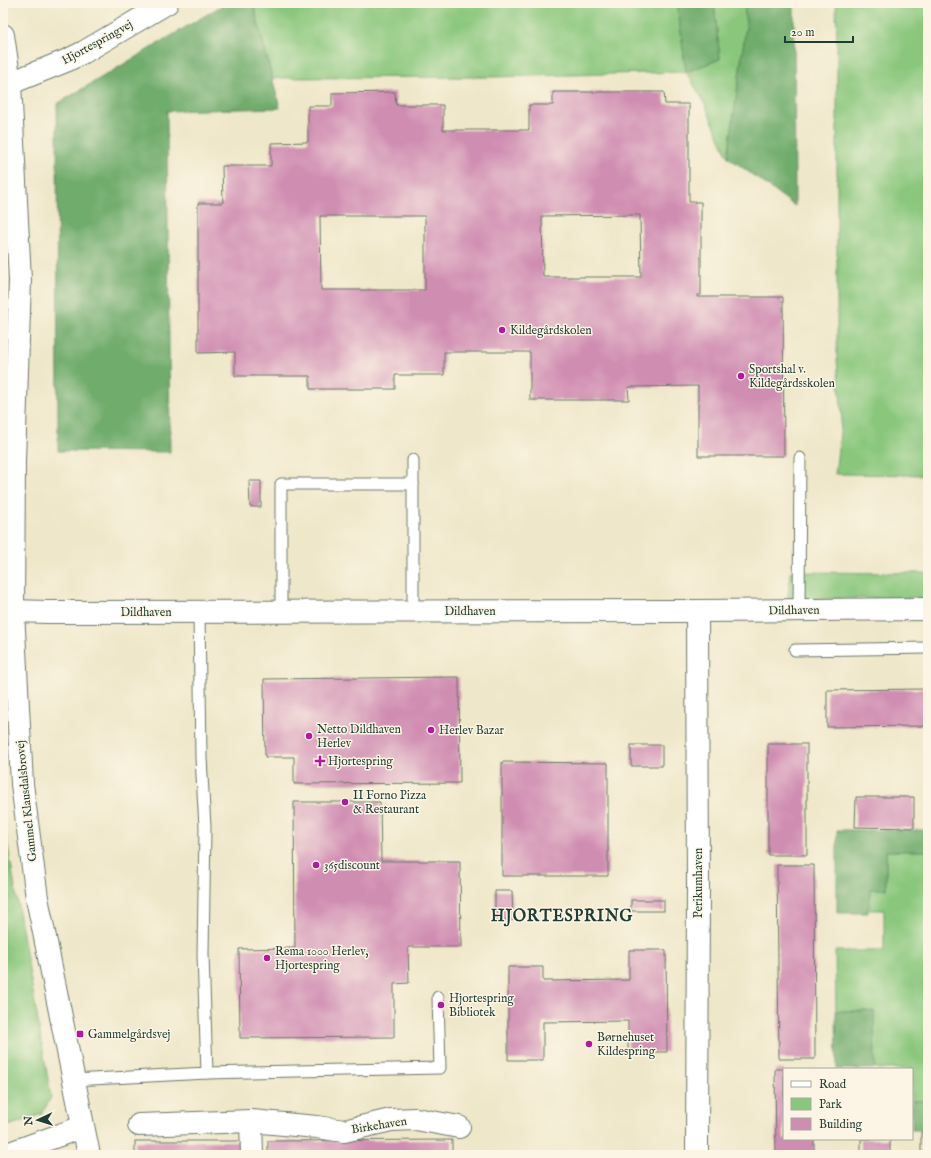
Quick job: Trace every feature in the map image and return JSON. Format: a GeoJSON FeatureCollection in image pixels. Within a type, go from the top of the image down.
{"type":"FeatureCollection","features":[{"type":"Feature","properties":{"kind":"street","name":"Hjortespringvej"},"geometry":{"type":"LineString","coordinates":[[7,84],[68,60],[84,52],[167,3]]}},
{"type":"Feature","properties":{"kind":"street","name":"Gammel Klausdalsbrovej"},"geometry":{"type":"LineString","coordinates":[[3,35],[20,280],[14,461],[13,611],[22,784],[37,898],[89,1155]]}},
{"type":"Feature","properties":{"kind":"street","name":"Dildhaven"},"geometry":{"type":"LineString","coordinates":[[13,611],[281,612],[928,609]]}},
{"type":"Feature","properties":{"kind":"street","name":"Perikumhaven"},"geometry":{"type":"LineString","coordinates":[[697,611],[697,1155]]}},
{"type":"Feature","properties":{"kind":"street","name":"Birkehaven"},"geometry":{"type":"LineString","coordinates":[[139,1125],[251,1121],[344,1130],[390,1120],[416,1119],[459,1127]]}},
{"type":"Feature","properties":{"kind":"street"},"geometry":{"type":"LineString","coordinates":[[251,1121],[252,1155]]}},
{"type":"Feature","properties":{"kind":"street"},"geometry":{"type":"LineString","coordinates":[[4,1155],[82,1126]]}},
{"type":"Feature","properties":{"kind":"lane"},"geometry":{"type":"LineString","coordinates":[[799,610],[800,458]]}},
{"type":"Feature","properties":{"kind":"lane"},"geometry":{"type":"LineString","coordinates":[[413,460],[413,611]]}},
{"type":"Feature","properties":{"kind":"lane"},"geometry":{"type":"LineString","coordinates":[[281,612],[281,484],[412,484]]}},
{"type":"Feature","properties":{"kind":"lane"},"geometry":{"type":"LineString","coordinates":[[199,612],[201,758],[205,827],[203,955],[207,1073]]}},
{"type":"Feature","properties":{"kind":"lane"},"geometry":{"type":"LineString","coordinates":[[795,650],[928,648]]}},
{"type":"Feature","properties":{"kind":"lane"},"geometry":{"type":"LineString","coordinates":[[73,1080],[207,1073],[440,1068],[438,997]]}},
{"type":"Feature","properties":{"kind":"green space"},"geometry":{"type":"Polygon","coordinates":[[[226,3],[253,3],[280,108],[167,111],[170,452],[58,451],[57,104],[226,3]]]}},
{"type":"Feature","properties":{"kind":"green space"},"geometry":{"type":"Polygon","coordinates":[[[253,3],[677,3],[686,72],[494,77],[272,78],[253,3]]]}},
{"type":"Feature","properties":{"kind":"green space"},"geometry":{"type":"Polygon","coordinates":[[[677,3],[714,3],[720,59],[686,72],[677,3]]]}},
{"type":"Feature","properties":{"kind":"green space"},"geometry":{"type":"Polygon","coordinates":[[[714,3],[744,3],[746,26],[728,157],[703,100],[686,72],[720,59],[714,3]]]}},
{"type":"Feature","properties":{"kind":"green space"},"geometry":{"type":"Polygon","coordinates":[[[744,3],[794,3],[795,206],[728,157],[746,26],[744,3]]]}},
{"type":"Feature","properties":{"kind":"green space"},"geometry":{"type":"Polygon","coordinates":[[[836,3],[928,3],[928,475],[835,474],[842,417],[837,359],[836,3]]]}},
{"type":"Feature","properties":{"kind":"green space"},"geometry":{"type":"Polygon","coordinates":[[[790,572],[928,573],[928,598],[788,599],[790,572]]]}},
{"type":"Feature","properties":{"kind":"green space"},"geometry":{"type":"Polygon","coordinates":[[[3,818],[51,1097],[42,1114],[3,1128],[3,818]]]}},
{"type":"Feature","properties":{"kind":"green space"},"geometry":{"type":"Polygon","coordinates":[[[837,830],[928,830],[928,851],[886,851],[886,889],[870,889],[868,913],[837,913],[837,830]]]}},
{"type":"Feature","properties":{"kind":"green space"},"geometry":{"type":"Polygon","coordinates":[[[886,851],[928,851],[928,1101],[913,1101],[913,1068],[875,1068],[874,1011],[836,1011],[835,951],[884,951],[884,910],[870,910],[870,889],[886,889],[886,851]]]}},
{"type":"Feature","properties":{"kind":"green space"},"geometry":{"type":"Polygon","coordinates":[[[836,1011],[874,1011],[875,1068],[837,1068],[836,1011]]]}},
{"type":"Feature","properties":{"kind":"green space"},"geometry":{"type":"Polygon","coordinates":[[[913,1101],[928,1101],[928,1130],[913,1130],[913,1101]]]}},
{"type":"Feature","properties":{"kind":"building"},"geometry":{"type":"Polygon","coordinates":[[[395,92],[396,105],[443,105],[443,130],[529,130],[529,105],[553,105],[553,92],[664,92],[665,104],[689,104],[689,202],[701,202],[701,295],[697,295],[697,297],[783,297],[784,456],[698,456],[698,386],[628,387],[629,400],[530,400],[530,352],[444,352],[444,375],[395,375],[395,389],[310,389],[310,376],[235,376],[235,352],[198,353],[198,203],[223,203],[222,166],[271,166],[271,143],[308,142],[308,106],[332,106],[332,93],[395,92]],[[640,215],[542,216],[543,277],[641,277],[640,215]],[[320,216],[321,290],[425,290],[425,216],[320,216]]]}},
{"type":"Feature","properties":{"kind":"building"},"geometry":{"type":"Polygon","coordinates":[[[249,481],[261,481],[261,507],[250,507],[249,481]]]}},
{"type":"Feature","properties":{"kind":"building"},"geometry":{"type":"Polygon","coordinates":[[[459,677],[460,783],[294,784],[294,757],[265,757],[264,679],[459,677]]]}},
{"type":"Feature","properties":{"kind":"building"},"geometry":{"type":"Polygon","coordinates":[[[928,689],[928,726],[827,727],[827,690],[928,689]]]}},
{"type":"Feature","properties":{"kind":"building"},"geometry":{"type":"Polygon","coordinates":[[[768,744],[807,744],[807,855],[768,855],[768,744]]]}},
{"type":"Feature","properties":{"kind":"building"},"geometry":{"type":"Polygon","coordinates":[[[631,745],[662,745],[662,766],[631,766],[631,745]]]}},
{"type":"Feature","properties":{"kind":"building"},"geometry":{"type":"Polygon","coordinates":[[[502,762],[608,763],[608,876],[502,876],[502,762]]]}},
{"type":"Feature","properties":{"kind":"building"},"geometry":{"type":"Polygon","coordinates":[[[856,797],[914,797],[914,828],[855,827],[856,797]]]}},
{"type":"Feature","properties":{"kind":"building"},"geometry":{"type":"Polygon","coordinates":[[[294,802],[380,802],[381,861],[460,861],[461,947],[408,947],[409,983],[394,984],[394,1037],[240,1038],[239,949],[295,948],[294,802]]]}},
{"type":"Feature","properties":{"kind":"building"},"geometry":{"type":"Polygon","coordinates":[[[777,865],[814,865],[815,1059],[779,1059],[777,865]]]}},
{"type":"Feature","properties":{"kind":"building"},"geometry":{"type":"Polygon","coordinates":[[[495,891],[512,891],[513,920],[495,920],[495,891]]]}},
{"type":"Feature","properties":{"kind":"building"},"geometry":{"type":"Polygon","coordinates":[[[631,900],[664,900],[664,911],[631,911],[631,900]]]}},
{"type":"Feature","properties":{"kind":"building"},"geometry":{"type":"Polygon","coordinates":[[[629,950],[666,950],[667,1052],[628,1052],[628,1021],[543,1022],[543,1060],[508,1060],[508,967],[543,967],[543,981],[629,980],[629,950]]]}},
{"type":"Feature","properties":{"kind":"building"},"geometry":{"type":"Polygon","coordinates":[[[775,1069],[783,1069],[783,1140],[814,1140],[814,1155],[776,1155],[775,1069]]]}},
{"type":"Feature","properties":{"kind":"building"},"geometry":{"type":"Polygon","coordinates":[[[921,1132],[928,1132],[928,1155],[921,1155],[921,1132]]]}},
{"type":"Feature","properties":{"kind":"building"},"geometry":{"type":"Polygon","coordinates":[[[452,1140],[452,1155],[268,1155],[268,1141],[452,1140]]]}},
{"type":"Feature","properties":{"kind":"building"},"geometry":{"type":"Polygon","coordinates":[[[861,1140],[890,1140],[890,1155],[861,1155],[861,1140]]]}},
{"type":"Feature","properties":{"kind":"building"},"geometry":{"type":"Polygon","coordinates":[[[135,1141],[244,1141],[244,1155],[135,1155],[135,1141]]]}},
{"type":"Feature","properties":{"kind":"place","name":"Kildegårdskolen"},"geometry":{"type":"Point","coordinates":[502,330]}},
{"type":"Feature","properties":{"kind":"place","name":"Sportshal v. Kildegårdsskolen"},"geometry":{"type":"Point","coordinates":[741,376]}},
{"type":"Feature","properties":{"kind":"place","name":"Herlev Bazar"},"geometry":{"type":"Point","coordinates":[431,730]}},
{"type":"Feature","properties":{"kind":"place","name":"Netto Dildhaven Herlev"},"geometry":{"type":"Point","coordinates":[309,736]}},
{"type":"Feature","properties":{"kind":"place","name":"Hjortespring"},"geometry":{"type":"Point","coordinates":[320,761]}},
{"type":"Feature","properties":{"kind":"place","name":"II Forno Pizza & Restaurant"},"geometry":{"type":"Point","coordinates":[345,802]}},
{"type":"Feature","properties":{"kind":"place","name":"365discount"},"geometry":{"type":"Point","coordinates":[316,865]}},
{"type":"Feature","properties":{"kind":"place","name":"Rema 1000 Herlev, Hjortespring"},"geometry":{"type":"Point","coordinates":[267,958]}},
{"type":"Feature","properties":{"kind":"place","name":"Hjortespring Bibliotek"},"geometry":{"type":"Point","coordinates":[441,1005]}},
{"type":"Feature","properties":{"kind":"place","name":"Gammelgårdsvej"},"geometry":{"type":"Point","coordinates":[80,1034]}},
{"type":"Feature","properties":{"kind":"place","name":"Børnehuset Kildespring"},"geometry":{"type":"Point","coordinates":[589,1044]}},
{"type":"Feature","properties":{"kind":"district","name":"HJORTESPRING"},"geometry":{"type":"Point","coordinates":[562,915]}}]}
